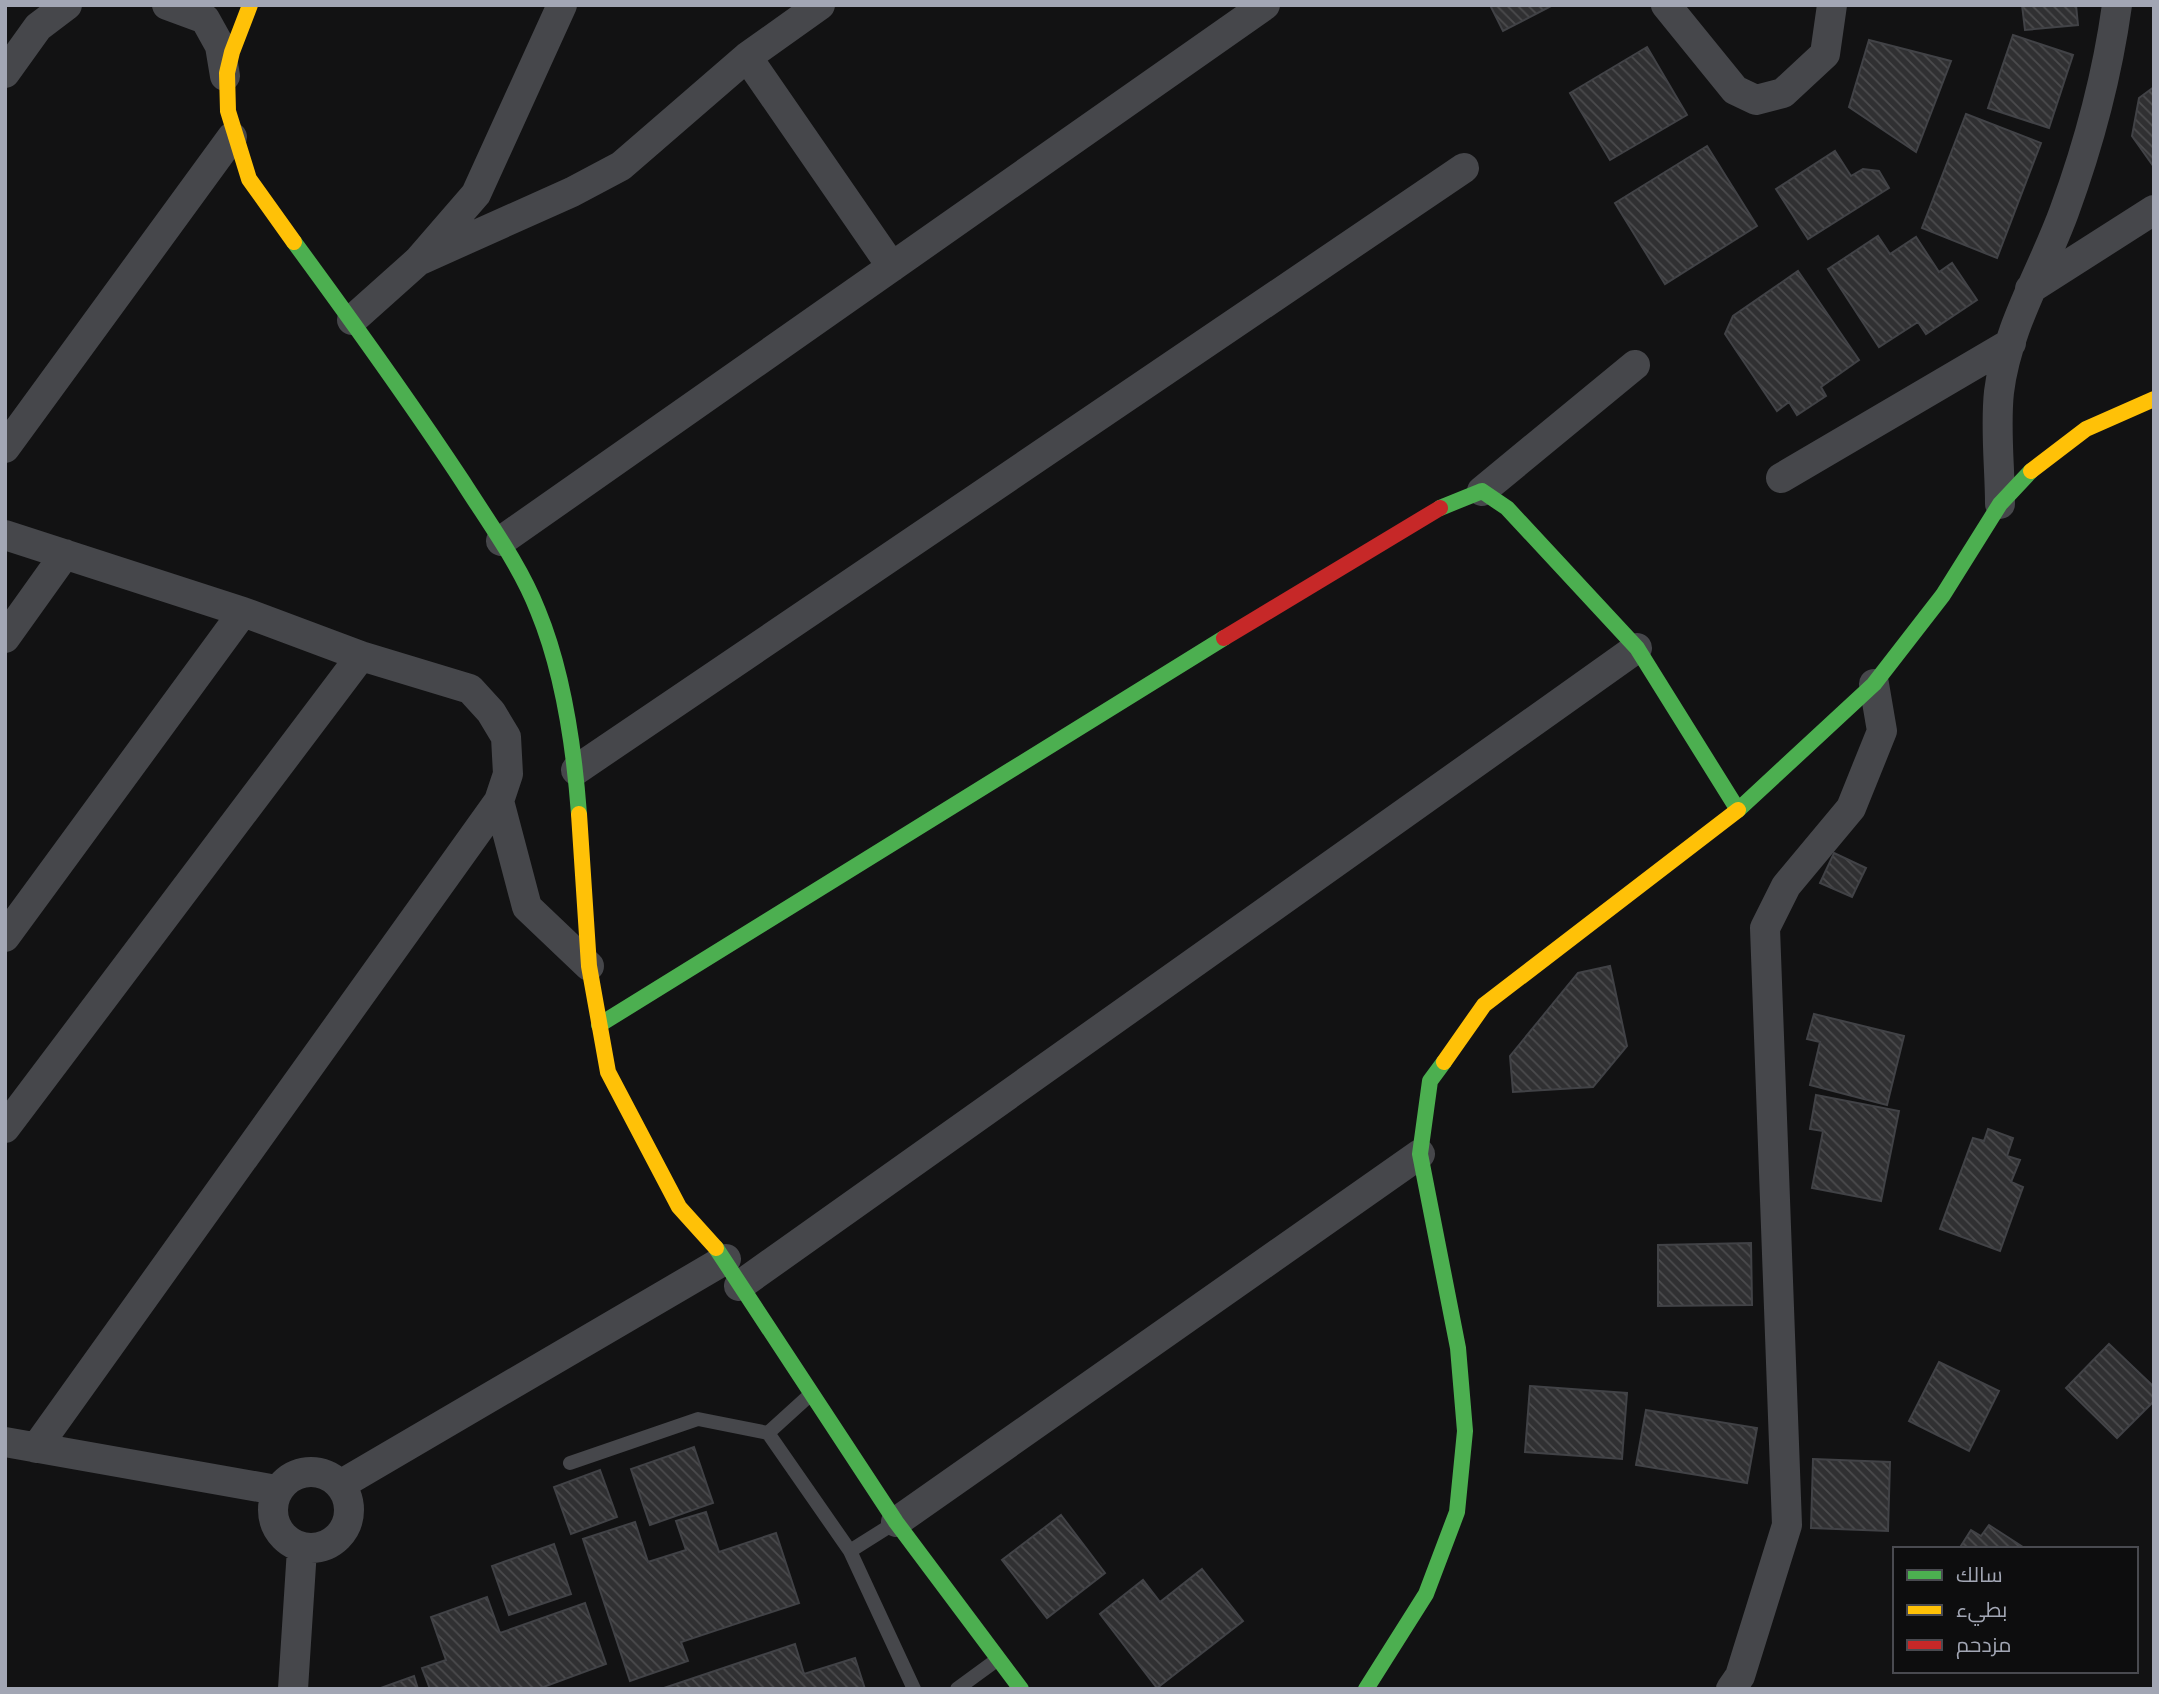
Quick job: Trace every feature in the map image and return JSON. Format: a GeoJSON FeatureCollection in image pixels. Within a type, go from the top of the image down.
{"type":"FeatureCollection","features":[{"type":"Feature","properties":{"kind":"street"},"geometry":{"type":"LineString","coordinates":[[5,73],[38,27],[67,5]]}},
{"type":"Feature","properties":{"kind":"street"},"geometry":{"type":"LineString","coordinates":[[167,5],[205,19],[220,46],[225,76],[225,105],[232,137],[249,179],[352,320],[502,541],[538,610],[558,671],[576,769],[589,966],[608,1072],[644,1145],[679,1207],[726,1259],[739,1286],[813,1391],[896,1522],[1021,1689]]}},
{"type":"Feature","properties":{"kind":"street"},"geometry":{"type":"LineString","coordinates":[[225,76],[233,40],[250,5]]}},
{"type":"Feature","properties":{"kind":"street"},"geometry":{"type":"LineString","coordinates":[[352,320],[418,261],[476,194],[562,5]]}},
{"type":"Feature","properties":{"kind":"street"},"geometry":{"type":"LineString","coordinates":[[418,261],[572,192],[621,166],[747,57],[820,5]]}},
{"type":"Feature","properties":{"kind":"street"},"geometry":{"type":"LineString","coordinates":[[502,541],[1265,5]]}},
{"type":"Feature","properties":{"kind":"street"},"geometry":{"type":"LineString","coordinates":[[1666,5],[1734,90],[1756,100],[1783,93],[1825,54],[1832,5]]}},
{"type":"Feature","properties":{"kind":"street"},"geometry":{"type":"LineString","coordinates":[[2000,504],[1999,392],[2011,343],[2029,289],[2064,213],[2096,119],[2109,63],[2117,5]]}},
{"type":"Feature","properties":{"kind":"street"},"geometry":{"type":"LineString","coordinates":[[747,57],[892,267]]}},
{"type":"Feature","properties":{"kind":"street"},"geometry":{"type":"LineString","coordinates":[[5,448],[232,137]]}},
{"type":"Feature","properties":{"kind":"street"},"geometry":{"type":"LineString","coordinates":[[576,769],[1464,168]]}},
{"type":"Feature","properties":{"kind":"street"},"geometry":{"type":"LineString","coordinates":[[2029,289],[2154,210]]}},
{"type":"Feature","properties":{"kind":"street"},"geometry":{"type":"LineString","coordinates":[[1781,478],[2011,343]]}},
{"type":"Feature","properties":{"kind":"street"},"geometry":{"type":"LineString","coordinates":[[599,1025],[1450,502],[1482,491],[1635,365]]}},
{"type":"Feature","properties":{"kind":"street"},"geometry":{"type":"LineString","coordinates":[[1366,1689],[1426,1594],[1457,1512],[1465,1431],[1458,1348],[1420,1154],[1430,1081],[1484,1005],[1738,810],[1874,684],[1943,595],[2000,504],[2037,464],[2086,429],[2154,399]]}},
{"type":"Feature","properties":{"kind":"street"},"geometry":{"type":"LineString","coordinates":[[1482,491],[1507,508],[1637,648],[1738,810]]}},
{"type":"Feature","properties":{"kind":"street"},"geometry":{"type":"LineString","coordinates":[[5,535],[243,612],[361,656],[470,688],[491,712],[506,737],[508,774],[499,801],[36,1448]]}},
{"type":"Feature","properties":{"kind":"street"},"geometry":{"type":"LineString","coordinates":[[5,638],[65,554]]}},
{"type":"Feature","properties":{"kind":"street"},"geometry":{"type":"LineString","coordinates":[[5,937],[243,612]]}},
{"type":"Feature","properties":{"kind":"street"},"geometry":{"type":"LineString","coordinates":[[739,1286],[1637,648]]}},
{"type":"Feature","properties":{"kind":"street"},"geometry":{"type":"LineString","coordinates":[[5,1128],[361,656]]}},
{"type":"Feature","properties":{"kind":"street"},"geometry":{"type":"LineString","coordinates":[[1731,1689],[1740,1676],[1787,1525],[1765,928],[1786,886],[1851,808],[1882,731],[1874,684]]}},
{"type":"Feature","properties":{"kind":"street"},"geometry":{"type":"LineString","coordinates":[[499,801],[527,907],[589,966]]}},
{"type":"Feature","properties":{"kind":"street"},"geometry":{"type":"LineString","coordinates":[[896,1522],[1420,1154]]}},
{"type":"Feature","properties":{"kind":"street"},"geometry":{"type":"LineString","coordinates":[[340,1485],[726,1259]]}},
{"type":"Feature","properties":{"kind":"street"},"geometry":{"type":"LineString","coordinates":[[5,1442],[276,1490]]}},
{"type":"Feature","properties":{"kind":"street"},"geometry":{"type":"LineString","coordinates":[[320,1472],[340,1485],[350,1507],[344,1530],[326,1546],[302,1549],[282,1536],[272,1514],[276,1490],[296,1475],[320,1472]]}},
{"type":"Feature","properties":{"kind":"street"},"geometry":{"type":"LineString","coordinates":[[293,1689],[302,1549]]}},
{"type":"Feature","properties":{"kind":"lane"},"geometry":{"type":"LineString","coordinates":[[768,1433],[813,1391]]}},
{"type":"Feature","properties":{"kind":"lane"},"geometry":{"type":"LineString","coordinates":[[570,1463],[698,1419],[768,1433],[850,1551],[914,1689]]}},
{"type":"Feature","properties":{"kind":"lane"},"geometry":{"type":"LineString","coordinates":[[850,1551],[896,1522]]}},
{"type":"Feature","properties":{"kind":"lane"},"geometry":{"type":"LineString","coordinates":[[957,1689],[1000,1658]]}},
{"type":"Feature","properties":{"kind":"building"},"geometry":{"type":"Polygon","coordinates":[[[1490,5],[1553,5],[1503,31],[1490,5]]]}},
{"type":"Feature","properties":{"kind":"building"},"geometry":{"type":"Polygon","coordinates":[[[2022,5],[2076,5],[2078,25],[2025,30],[2022,5]]]}},
{"type":"Feature","properties":{"kind":"building"},"geometry":{"type":"Polygon","coordinates":[[[2013,35],[2073,55],[2049,128],[1988,108],[2013,35]]]}},
{"type":"Feature","properties":{"kind":"building"},"geometry":{"type":"Polygon","coordinates":[[[1869,40],[1951,61],[1916,152],[1849,107],[1869,40]]]}},
{"type":"Feature","properties":{"kind":"building"},"geometry":{"type":"Polygon","coordinates":[[[1647,47],[1687,115],[1610,160],[1570,93],[1647,47]]]}},
{"type":"Feature","properties":{"kind":"building"},"geometry":{"type":"Polygon","coordinates":[[[2154,87],[2154,167],[2132,136],[2139,98],[2154,87]]]}},
{"type":"Feature","properties":{"kind":"building"},"geometry":{"type":"Polygon","coordinates":[[[1966,114],[2041,143],[1997,258],[1922,228],[1966,114]]]}},
{"type":"Feature","properties":{"kind":"building"},"geometry":{"type":"Polygon","coordinates":[[[1707,146],[1757,226],[1665,284],[1615,203],[1707,146]]]}},
{"type":"Feature","properties":{"kind":"building"},"geometry":{"type":"Polygon","coordinates":[[[1835,151],[1851,176],[1863,169],[1879,171],[1889,188],[1808,239],[1776,189],[1835,151]]]}},
{"type":"Feature","properties":{"kind":"building"},"geometry":{"type":"Polygon","coordinates":[[[1878,236],[1890,254],[1916,237],[1939,272],[1952,263],[1977,300],[1926,334],[1918,322],[1879,347],[1828,269],[1878,236]]]}},
{"type":"Feature","properties":{"kind":"building"},"geometry":{"type":"Polygon","coordinates":[[[1798,271],[1859,360],[1821,387],[1826,396],[1797,415],[1789,402],[1777,411],[1725,334],[1733,316],[1798,271]]]}},
{"type":"Feature","properties":{"kind":"building"},"geometry":{"type":"Polygon","coordinates":[[[1834,853],[1866,868],[1852,897],[1820,883],[1834,853]]]}},
{"type":"Feature","properties":{"kind":"building"},"geometry":{"type":"Polygon","coordinates":[[[1610,966],[1627,1046],[1593,1087],[1513,1092],[1510,1056],[1578,973],[1610,966]]]}},
{"type":"Feature","properties":{"kind":"building"},"geometry":{"type":"Polygon","coordinates":[[[1814,1014],[1904,1036],[1887,1105],[1810,1085],[1820,1042],[1807,1039],[1814,1014]]]}},
{"type":"Feature","properties":{"kind":"building"},"geometry":{"type":"Polygon","coordinates":[[[1816,1095],[1899,1111],[1881,1201],[1812,1188],[1823,1131],[1810,1129],[1816,1095]]]}},
{"type":"Feature","properties":{"kind":"building"},"geometry":{"type":"Polygon","coordinates":[[[1988,1129],[2013,1138],[2007,1156],[2020,1160],[2011,1182],[2023,1187],[2000,1251],[1940,1229],[1973,1138],[1984,1141],[1988,1129]]]}},
{"type":"Feature","properties":{"kind":"building"},"geometry":{"type":"Polygon","coordinates":[[[1751,1243],[1752,1305],[1658,1306],[1658,1245],[1751,1243]]]}},
{"type":"Feature","properties":{"kind":"building"},"geometry":{"type":"Polygon","coordinates":[[[2109,1344],[2154,1387],[2154,1401],[2117,1438],[2066,1388],[2109,1344]]]}},
{"type":"Feature","properties":{"kind":"building"},"geometry":{"type":"Polygon","coordinates":[[[1939,1362],[1999,1391],[1969,1451],[1909,1421],[1939,1362]]]}},
{"type":"Feature","properties":{"kind":"building"},"geometry":{"type":"Polygon","coordinates":[[[1530,1386],[1627,1393],[1622,1459],[1525,1452],[1530,1386]]]}},
{"type":"Feature","properties":{"kind":"building"},"geometry":{"type":"Polygon","coordinates":[[[1646,1410],[1757,1428],[1747,1483],[1636,1465],[1646,1410]]]}},
{"type":"Feature","properties":{"kind":"building"},"geometry":{"type":"Polygon","coordinates":[[[694,1447],[713,1503],[650,1525],[631,1469],[694,1447]]]}},
{"type":"Feature","properties":{"kind":"building"},"geometry":{"type":"Polygon","coordinates":[[[1813,1459],[1890,1462],[1888,1531],[1811,1528],[1813,1459]]]}},
{"type":"Feature","properties":{"kind":"building"},"geometry":{"type":"Polygon","coordinates":[[[600,1470],[617,1517],[571,1534],[554,1487],[600,1470]]]}},
{"type":"Feature","properties":{"kind":"building"},"geometry":{"type":"Polygon","coordinates":[[[706,1512],[719,1552],[776,1533],[799,1603],[681,1642],[688,1661],[630,1681],[583,1539],[635,1522],[648,1562],[686,1550],[676,1521],[706,1512]]]}},
{"type":"Feature","properties":{"kind":"building"},"geometry":{"type":"Polygon","coordinates":[[[1061,1515],[1105,1573],[1047,1618],[1002,1560],[1061,1515]]]}},
{"type":"Feature","properties":{"kind":"building"},"geometry":{"type":"Polygon","coordinates":[[[1989,1525],[2023,1547],[1960,1547],[1971,1530],[1981,1536],[1989,1525]]]}},
{"type":"Feature","properties":{"kind":"building"},"geometry":{"type":"Polygon","coordinates":[[[554,1544],[571,1594],[509,1615],[492,1566],[554,1544]]]}},
{"type":"Feature","properties":{"kind":"building"},"geometry":{"type":"Polygon","coordinates":[[[1202,1569],[1243,1621],[1157,1688],[1100,1614],[1143,1580],[1160,1602],[1202,1569]]]}},
{"type":"Feature","properties":{"kind":"building"},"geometry":{"type":"Polygon","coordinates":[[[487,1597],[500,1633],[585,1603],[606,1664],[538,1689],[430,1689],[422,1668],[446,1660],[431,1617],[487,1597]]]}},
{"type":"Feature","properties":{"kind":"building"},"geometry":{"type":"Polygon","coordinates":[[[795,1644],[804,1674],[855,1658],[865,1689],[661,1689],[795,1644]]]}},
{"type":"Feature","properties":{"kind":"building"},"geometry":{"type":"Polygon","coordinates":[[[414,1676],[418,1689],[378,1689],[414,1676]]]}},
{"type":"Feature","properties":{"kind":"traffic: fast"},"geometry":{"type":"LineString","coordinates":[[294,242],[422,421],[493,529],[531,594],[547,635],[561,685],[571,737],[579,814]]}},
{"type":"Feature","properties":{"kind":"traffic: fast"},"geometry":{"type":"LineString","coordinates":[[1738,810],[1874,684],[1943,595],[2000,504],[2031,471]]}},
{"type":"Feature","properties":{"kind":"traffic: fast"},"geometry":{"type":"LineString","coordinates":[[1440,508],[1482,491],[1507,508],[1637,648],[1738,810]]}},
{"type":"Feature","properties":{"kind":"traffic: fast"},"geometry":{"type":"LineString","coordinates":[[599,1025],[1224,638]]}},
{"type":"Feature","properties":{"kind":"traffic: fast"},"geometry":{"type":"LineString","coordinates":[[1366,1689],[1426,1594],[1457,1512],[1465,1431],[1458,1348],[1420,1154],[1430,1081],[1444,1062]]}},
{"type":"Feature","properties":{"kind":"traffic: fast"},"geometry":{"type":"LineString","coordinates":[[716,1248],[896,1522],[1021,1689]]}},
{"type":"Feature","properties":{"kind":"traffic: slow"},"geometry":{"type":"LineString","coordinates":[[250,5],[227,73],[228,111],[249,179],[294,242]]}},
{"type":"Feature","properties":{"kind":"traffic: slow"},"geometry":{"type":"LineString","coordinates":[[2031,471],[2086,429],[2154,399]]}},
{"type":"Feature","properties":{"kind":"traffic: slow"},"geometry":{"type":"LineString","coordinates":[[1444,1062],[1484,1005],[1738,810]]}},
{"type":"Feature","properties":{"kind":"traffic: slow"},"geometry":{"type":"LineString","coordinates":[[579,814],[589,966],[608,1072],[679,1207],[716,1248]]}},
{"type":"Feature","properties":{"kind":"traffic: jam"},"geometry":{"type":"LineString","coordinates":[[1224,638],[1440,508]]}}]}
